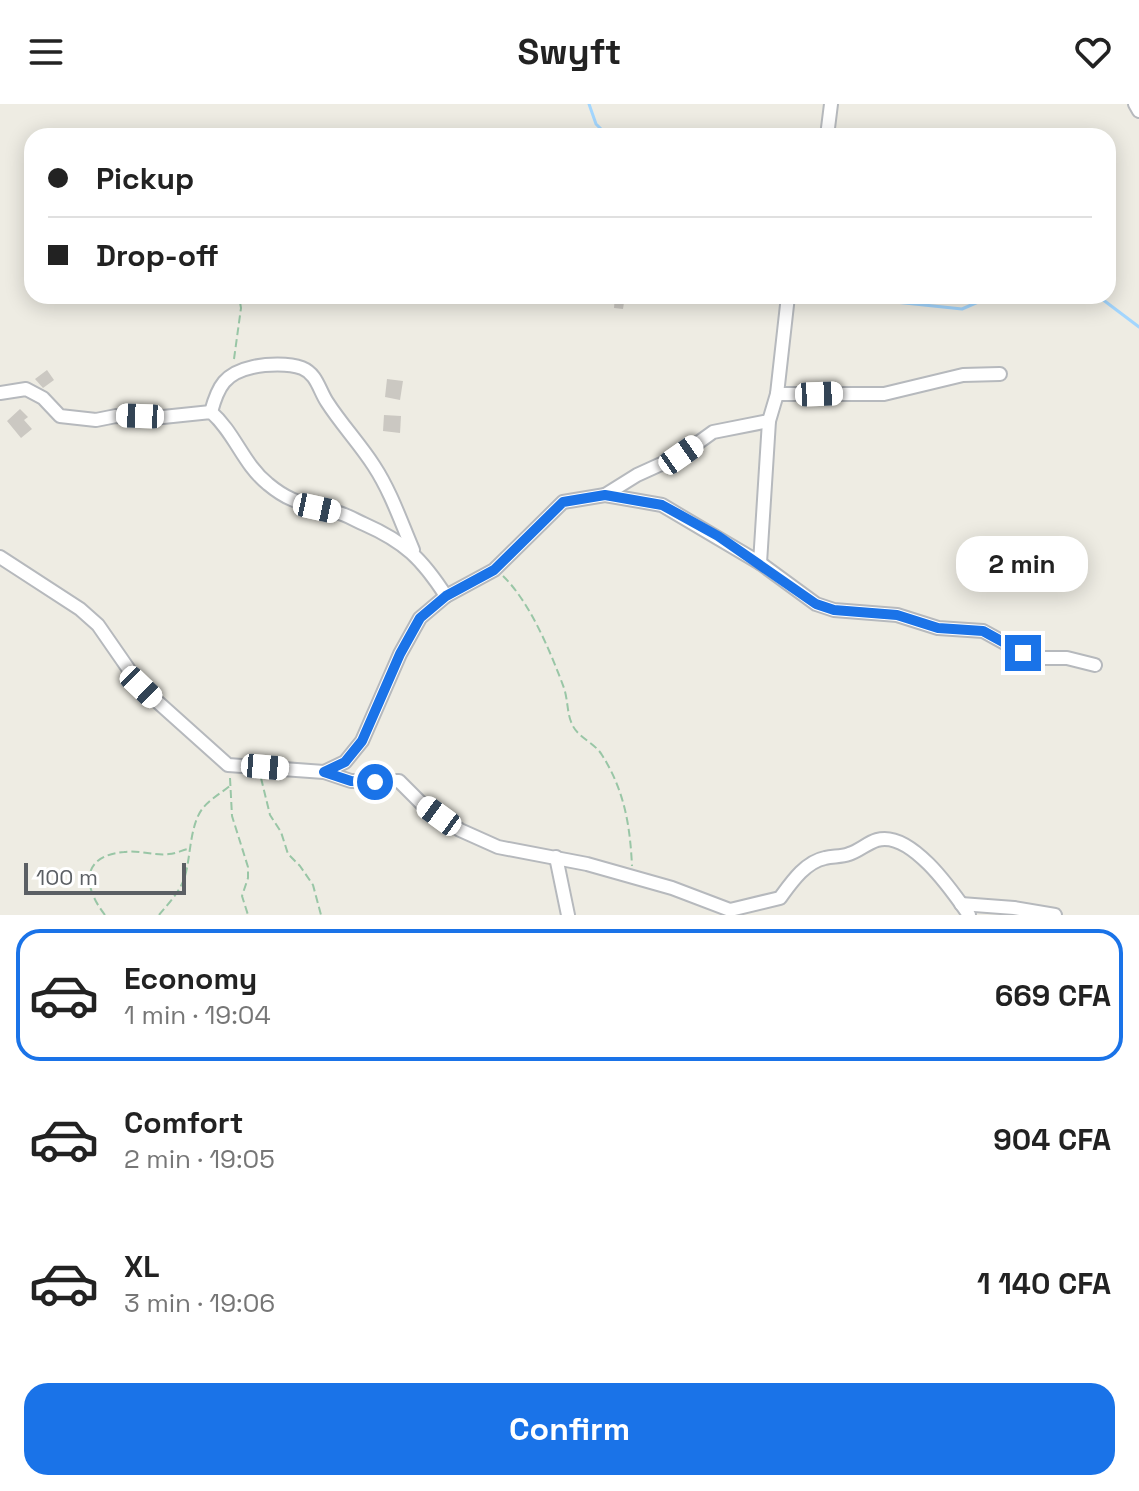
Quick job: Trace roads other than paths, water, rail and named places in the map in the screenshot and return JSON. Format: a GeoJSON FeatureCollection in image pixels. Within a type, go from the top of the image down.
{"type":"FeatureCollection","features":[{"type":"Feature","properties":{"kind":"street"},"geometry":{"type":"LineString","coordinates":[[828,128],[831,104]]}},
{"type":"Feature","properties":{"kind":"street"},"geometry":{"type":"LineString","coordinates":[[1135,104],[1139,111]]}},
{"type":"Feature","properties":{"kind":"street"},"geometry":{"type":"LineString","coordinates":[[760,563],[769,421],[777,394],[787,304]]}},
{"type":"Feature","properties":{"kind":"street"},"geometry":{"type":"LineString","coordinates":[[211,412],[217,390],[233,372],[256,366],[302,368],[316,379],[325,400],[374,466],[393,502],[413,552],[446,596]]}},
{"type":"Feature","properties":{"kind":"street"},"geometry":{"type":"LineString","coordinates":[[777,394],[884,394],[963,375],[1000,374]]}},
{"type":"Feature","properties":{"kind":"street"},"geometry":{"type":"LineString","coordinates":[[0,393],[26,389],[43,398],[60,416],[96,420],[116,416],[163,417],[211,412]]}},
{"type":"Feature","properties":{"kind":"street"},"geometry":{"type":"LineString","coordinates":[[211,412],[229,432],[245,461],[268,485],[296,504],[338,512],[392,537],[413,552]]}},
{"type":"Feature","properties":{"kind":"street"},"geometry":{"type":"LineString","coordinates":[[605,495],[637,475],[681,455],[713,432],[769,421]]}},
{"type":"Feature","properties":{"kind":"street"},"geometry":{"type":"LineString","coordinates":[[324,772],[345,762],[362,741],[400,654],[420,618],[446,596],[494,570],[563,502],[605,495],[662,505],[760,563],[816,604],[834,610],[897,615],[938,628],[983,631],[1037,658],[1067,658],[1095,665]]}},
{"type":"Feature","properties":{"kind":"street"},"geometry":{"type":"LineString","coordinates":[[0,557],[80,609],[98,625],[141,687],[228,765],[324,772],[351,781],[399,781],[422,804],[460,830],[498,847],[556,857],[672,888],[730,910],[780,898],[796,876],[821,858],[845,856],[877,840],[889,839],[899,842],[936,871],[965,910],[1014,908],[1055,915]]}},
{"type":"Feature","properties":{"kind":"street"},"geometry":{"type":"LineString","coordinates":[[556,857],[568,915]]}},
{"type":"Feature","properties":{"kind":"waterway"},"geometry":{"type":"LineString","coordinates":[[589,104],[600,128]]}},
{"type":"Feature","properties":{"kind":"waterway"},"geometry":{"type":"LineString","coordinates":[[914,304],[962,309],[974,304]]}},
{"type":"Feature","properties":{"kind":"waterway"},"geometry":{"type":"LineString","coordinates":[[1109,304],[1139,327]]}}]}
